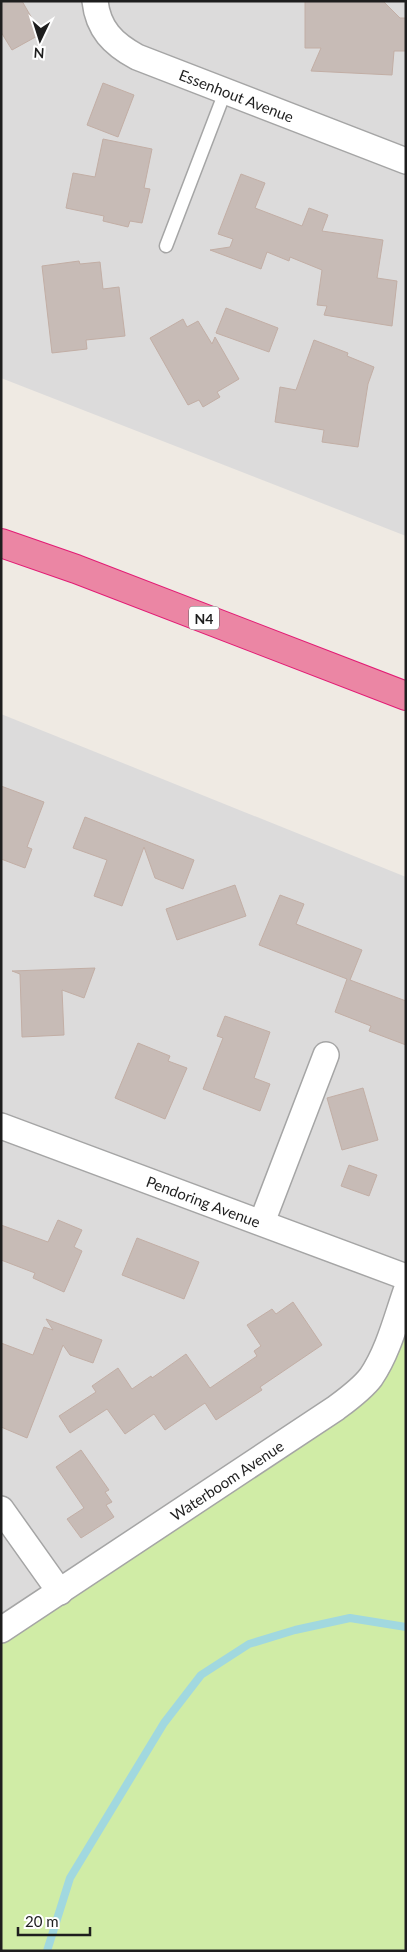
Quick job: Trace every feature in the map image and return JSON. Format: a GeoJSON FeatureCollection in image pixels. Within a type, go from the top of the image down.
{"type":"FeatureCollection","features":[{"type":"Feature","properties":{"kind":"highway","name":"N4"},"geometry":{"type":"LineString","coordinates":[[1,543],[76,569],[406,696]]}},
{"type":"Feature","properties":{"kind":"street","name":"Essenhout Avenue"},"geometry":{"type":"LineString","coordinates":[[95,1],[97,16],[102,28],[114,43],[137,57],[406,161]]}},
{"type":"Feature","properties":{"kind":"street"},"geometry":{"type":"LineString","coordinates":[[262,1222],[326,1055]]}},
{"type":"Feature","properties":{"kind":"street","name":"Pendoring Avenue"},"geometry":{"type":"LineString","coordinates":[[1,1126],[406,1277]]}},
{"type":"Feature","properties":{"kind":"street","name":"Waterboom Avenue"},"geometry":{"type":"LineString","coordinates":[[1,1630],[350,1397],[370,1378],[383,1355],[406,1291]]}},
{"type":"Feature","properties":{"kind":"street"},"geometry":{"type":"LineString","coordinates":[[1,1509],[60,1592]]}},
{"type":"Feature","properties":{"kind":"lane"},"geometry":{"type":"LineString","coordinates":[[166,246],[225,92]]}},
{"type":"Feature","properties":{"kind":"shaded area"},"geometry":{"type":"Polygon","coordinates":[[[1,1],[406,1],[406,536],[1,378],[1,1]]]}},
{"type":"Feature","properties":{"kind":"shaded area"},"geometry":{"type":"Polygon","coordinates":[[[1,714],[406,877],[406,1261],[358,1385],[1,1622],[1,714]]]}},
{"type":"Feature","properties":{"kind":"green space"},"geometry":{"type":"Polygon","coordinates":[[[406,1261],[406,1951],[1,1951],[1,1622],[358,1385],[406,1261]]]}},
{"type":"Feature","properties":{"kind":"building"},"geometry":{"type":"Polygon","coordinates":[[[1,1],[22,1],[41,34],[12,50],[1,32],[1,1]]]}},
{"type":"Feature","properties":{"kind":"building"},"geometry":{"type":"Polygon","coordinates":[[[305,1],[383,1],[400,18],[406,18],[406,51],[394,51],[392,75],[311,71],[321,48],[305,48],[305,1]]]}},
{"type":"Feature","properties":{"kind":"building"},"geometry":{"type":"Polygon","coordinates":[[[103,83],[134,95],[118,137],[87,125],[103,83]]]}},
{"type":"Feature","properties":{"kind":"building"},"geometry":{"type":"Polygon","coordinates":[[[103,139],[152,149],[144,188],[150,189],[142,223],[130,221],[128,227],[103,221],[104,216],[66,208],[73,173],[95,177],[103,139]]]}},
{"type":"Feature","properties":{"kind":"building"},"geometry":{"type":"Polygon","coordinates":[[[241,174],[265,183],[255,208],[302,226],[309,208],[328,215],[322,231],[383,240],[377,278],[397,281],[392,326],[324,315],[327,306],[317,305],[322,270],[290,257],[289,261],[267,252],[261,269],[210,250],[230,247],[233,239],[218,234],[241,174]]]}},
{"type":"Feature","properties":{"kind":"building"},"geometry":{"type":"Polygon","coordinates":[[[79,261],[80,264],[100,262],[103,289],[119,287],[125,336],[86,340],[87,349],[52,353],[42,266],[79,261]]]}},
{"type":"Feature","properties":{"kind":"building"},"geometry":{"type":"Polygon","coordinates":[[[226,308],[278,328],[269,352],[216,333],[226,308]]]}},
{"type":"Feature","properties":{"kind":"building"},"geometry":{"type":"Polygon","coordinates":[[[183,319],[187,327],[198,321],[212,344],[215,337],[239,379],[217,392],[220,397],[203,407],[199,400],[188,405],[150,338],[183,319]]]}},
{"type":"Feature","properties":{"kind":"building"},"geometry":{"type":"Polygon","coordinates":[[[314,340],[348,353],[347,356],[374,367],[368,384],[358,447],[322,442],[324,430],[275,422],[280,387],[296,390],[314,340]]]}},
{"type":"Feature","properties":{"kind":"building"},"geometry":{"type":"Polygon","coordinates":[[[1,786],[44,802],[27,847],[32,849],[25,868],[1,859],[1,786]]]}},
{"type":"Feature","properties":{"kind":"building"},"geometry":{"type":"Polygon","coordinates":[[[85,817],[194,860],[183,889],[155,878],[144,847],[122,906],[94,896],[107,860],[73,848],[85,817]]]}},
{"type":"Feature","properties":{"kind":"building"},"geometry":{"type":"Polygon","coordinates":[[[235,885],[246,916],[177,940],[166,909],[235,885]]]}},
{"type":"Feature","properties":{"kind":"building"},"geometry":{"type":"Polygon","coordinates":[[[280,895],[304,904],[296,924],[362,950],[350,980],[406,1001],[406,1045],[369,1031],[371,1026],[335,1012],[347,979],[259,945],[280,895]]]}},
{"type":"Feature","properties":{"kind":"building"},"geometry":{"type":"Polygon","coordinates":[[[95,968],[84,998],[62,990],[64,1035],[22,1037],[20,974],[12,971],[95,968]]]}},
{"type":"Feature","properties":{"kind":"building"},"geometry":{"type":"Polygon","coordinates":[[[225,1016],[270,1032],[254,1078],[270,1084],[260,1111],[203,1089],[223,1038],[217,1036],[225,1016]]]}},
{"type":"Feature","properties":{"kind":"building"},"geometry":{"type":"Polygon","coordinates":[[[138,1043],[170,1056],[168,1061],[187,1068],[165,1119],[115,1098],[138,1043]]]}},
{"type":"Feature","properties":{"kind":"building"},"geometry":{"type":"Polygon","coordinates":[[[363,1088],[378,1140],[342,1150],[327,1098],[363,1088]]]}},
{"type":"Feature","properties":{"kind":"building"},"geometry":{"type":"Polygon","coordinates":[[[349,1165],[377,1175],[369,1196],[341,1186],[349,1165]]]}},
{"type":"Feature","properties":{"kind":"building"},"geometry":{"type":"Polygon","coordinates":[[[58,1220],[82,1230],[74,1247],[82,1251],[64,1292],[33,1278],[35,1273],[1,1260],[1,1225],[48,1242],[58,1220]]]}},
{"type":"Feature","properties":{"kind":"building"},"geometry":{"type":"Polygon","coordinates":[[[137,1238],[199,1262],[184,1299],[122,1275],[137,1238]]]}},
{"type":"Feature","properties":{"kind":"building"},"geometry":{"type":"Polygon","coordinates":[[[293,1302],[322,1345],[260,1387],[262,1390],[216,1420],[205,1403],[165,1430],[154,1414],[125,1434],[107,1409],[70,1433],[59,1416],[96,1392],[92,1386],[118,1368],[132,1389],[151,1376],[152,1378],[186,1354],[210,1388],[257,1356],[254,1351],[261,1346],[247,1325],[272,1309],[276,1314],[293,1302]]]}},
{"type":"Feature","properties":{"kind":"building"},"geometry":{"type":"Polygon","coordinates":[[[46,1319],[102,1340],[93,1363],[70,1355],[63,1345],[27,1438],[1,1427],[1,1343],[33,1355],[44,1327],[53,1330],[46,1319]]]}},
{"type":"Feature","properties":{"kind":"building"},"geometry":{"type":"Polygon","coordinates":[[[81,1450],[109,1490],[105,1492],[112,1502],[106,1505],[114,1517],[81,1538],[67,1519],[84,1508],[56,1467],[81,1450]]]}},
{"type":"Feature","properties":{"kind":"waterway"},"geometry":{"type":"LineString","coordinates":[[47,1951],[70,1878],[164,1723],[201,1675],[249,1644],[295,1630],[350,1618],[406,1627]]}}]}
